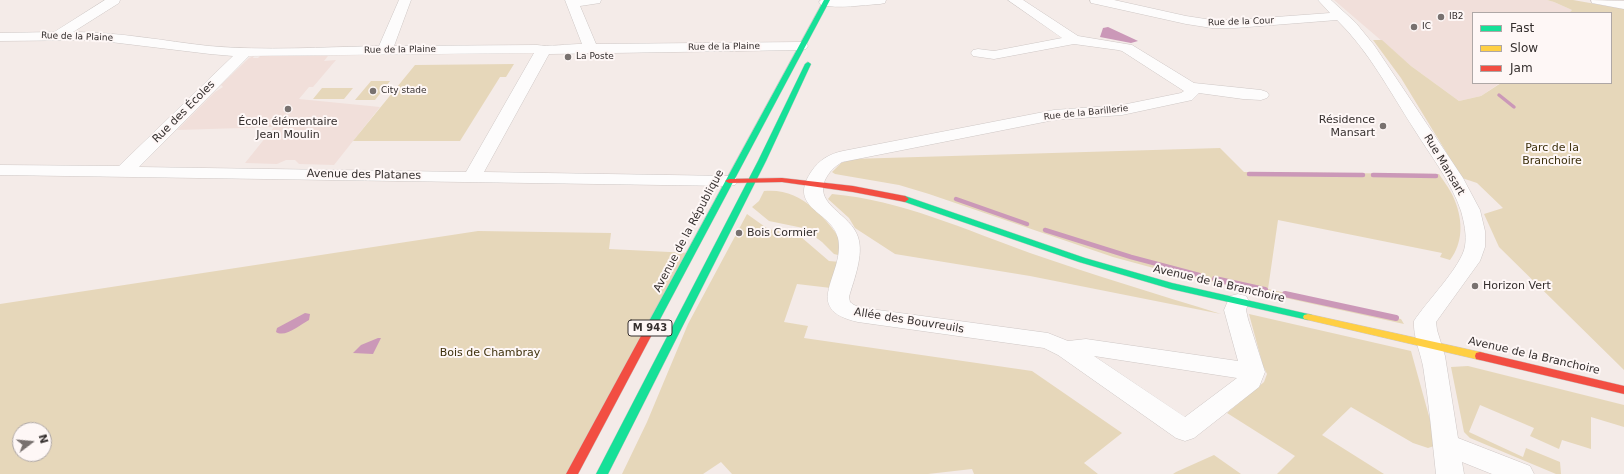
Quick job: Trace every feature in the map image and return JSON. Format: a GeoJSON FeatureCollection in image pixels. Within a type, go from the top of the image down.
{"type":"FeatureCollection","features":[{"type":"Feature","properties":{"kind":"main road","name":"Avenue de la République"},"geometry":{"type":"LineString","coordinates":[[572,474],[729,181],[807,50],[833,3]]}},
{"type":"Feature","properties":{"kind":"main road","name":"Avenue de la République"},"geometry":{"type":"LineString","coordinates":[[602,474],[762,161],[807,50]]}},
{"type":"Feature","properties":{"kind":"main road"},"geometry":{"type":"LineString","coordinates":[[762,161],[772,170],[785,178],[808,184]]}},
{"type":"Feature","properties":{"kind":"main road"},"geometry":{"type":"LineString","coordinates":[[729,181],[750,182],[772,180],[808,184]]}},
{"type":"Feature","properties":{"kind":"main road","name":"Avenue de la Branchoire"},"geometry":{"type":"LineString","coordinates":[[808,184],[872,192],[912,201],[1103,266],[1171,286],[1431,344],[1624,390]]}},
{"type":"Feature","properties":{"kind":"street"},"geometry":{"type":"LineString","coordinates":[[59,35],[114,0]]}},
{"type":"Feature","properties":{"kind":"street"},"geometry":{"type":"LineString","coordinates":[[385,50],[405,0]]}},
{"type":"Feature","properties":{"kind":"street"},"geometry":{"type":"LineString","coordinates":[[587,48],[589,43],[572,2],[595,0]]}},
{"type":"Feature","properties":{"kind":"street"},"geometry":{"type":"LineString","coordinates":[[833,3],[880,0]]}},
{"type":"Feature","properties":{"kind":"street"},"geometry":{"type":"LineString","coordinates":[[1014,0],[1074,40]]}},
{"type":"Feature","properties":{"kind":"street","name":"Rue de la Cour"},"geometry":{"type":"LineString","coordinates":[[1096,0],[1186,20],[1212,24],[1235,24],[1341,16]]}},
{"type":"Feature","properties":{"kind":"street","name":"Rue Mansart"},"geometry":{"type":"LineString","coordinates":[[1324,0],[1341,16],[1369,48],[1454,178],[1470,210],[1475,231],[1475,247],[1470,261],[1425,321],[1426,335],[1431,344]]}},
{"type":"Feature","properties":{"kind":"street"},"geometry":{"type":"LineString","coordinates":[[1597,0],[1624,5]]}},
{"type":"Feature","properties":{"kind":"street","name":"Rue de la Plaine"},"geometry":{"type":"LineString","coordinates":[[0,37],[59,35],[104,36],[210,50],[245,52],[537,49],[543,51],[551,49],[587,48],[807,50]]}},
{"type":"Feature","properties":{"kind":"street"},"geometry":{"type":"LineString","coordinates":[[978,53],[994,55],[1074,40],[1118,46],[1127,48],[1190,87],[1206,88],[1243,95],[1261,95]]}},
{"type":"Feature","properties":{"kind":"street"},"geometry":{"type":"LineString","coordinates":[[472,177],[543,51]]}},
{"type":"Feature","properties":{"kind":"street","name":"Rue des Écoles"},"geometry":{"type":"LineString","coordinates":[[124,172],[245,52]]}},
{"type":"Feature","properties":{"kind":"street","name":"Rue de la Barillerie"},"geometry":{"type":"LineString","coordinates":[[808,184],[826,165],[834,159],[843,156],[1054,115],[1129,109],[1186,97],[1192,92],[1190,87]]}},
{"type":"Feature","properties":{"kind":"street","name":"Avenue des Platanes"},"geometry":{"type":"LineString","coordinates":[[0,170],[729,181]]}},
{"type":"Feature","properties":{"kind":"street","name":"Allée des Bouvreuils"},"geometry":{"type":"LineString","coordinates":[[808,184],[814,197],[844,228],[849,237],[849,250],[838,297],[839,304],[845,310],[862,315],[1048,341],[1066,349],[1185,431],[1250,381],[1253,372],[1086,347],[1066,349]]}},
{"type":"Feature","properties":{"kind":"street"},"geometry":{"type":"LineString","coordinates":[[1238,301],[1235,310],[1253,372]]}},
{"type":"Feature","properties":{"kind":"street"},"geometry":{"type":"LineString","coordinates":[[1431,344],[1443,412],[1450,474]]}},
{"type":"Feature","properties":{"kind":"street"},"geometry":{"type":"LineString","coordinates":[[1446,444],[1520,474]]}},
{"type":"Feature","properties":{"kind":"shaded area"},"geometry":{"type":"Polygon","coordinates":[[[1334,0],[1547,0],[1572,10],[1570,12],[1472,12],[1472,84],[1499,84],[1481,96],[1459,101],[1411,66],[1334,0]]]}},
{"type":"Feature","properties":{"kind":"shaded area"},"geometry":{"type":"Polygon","coordinates":[[[1108,27],[1138,41],[1131,43],[1100,37],[1103,28],[1108,27]]]}},
{"type":"Feature","properties":{"kind":"shaded area","name":"École élémentaire Jean Moulin"},"geometry":{"type":"Polygon","coordinates":[[[254,56],[253,58],[258,58],[260,56],[328,56],[324,61],[336,60],[313,87],[309,87],[299,99],[380,107],[334,165],[299,164],[295,160],[286,160],[277,164],[245,163],[274,127],[177,130],[215,92],[223,87],[221,85],[249,58],[254,56]]]}},
{"type":"Feature","properties":{"kind":"shaded area"},"geometry":{"type":"Polygon","coordinates":[[[305,313],[310,314],[309,320],[297,328],[284,333],[276,332],[277,328],[305,313]]]}},
{"type":"Feature","properties":{"kind":"shaded area"},"geometry":{"type":"Polygon","coordinates":[[[381,338],[373,354],[353,353],[361,345],[381,338]]]}},
{"type":"Feature","properties":{"kind":"green space","name":"Parc de la Branchoire"},"geometry":{"type":"Polygon","coordinates":[[[1547,0],[1573,0],[1624,9],[1624,370],[1499,247],[1484,214],[1503,208],[1477,183],[1462,178],[1401,78],[1373,40],[1382,40],[1411,66],[1459,101],[1481,96],[1499,84],[1612,84],[1612,12],[1570,12],[1572,10],[1547,0]]]}},
{"type":"Feature","properties":{"kind":"green space"},"geometry":{"type":"Polygon","coordinates":[[[514,64],[506,77],[500,77],[460,141],[353,141],[415,65],[514,64]]]}},
{"type":"Feature","properties":{"kind":"green space","name":"City stade"},"geometry":{"type":"Polygon","coordinates":[[[371,81],[390,81],[375,100],[355,100],[371,81]]]}},
{"type":"Feature","properties":{"kind":"green space"},"geometry":{"type":"Polygon","coordinates":[[[322,88],[353,88],[344,99],[313,99],[322,88]]]}},
{"type":"Feature","properties":{"kind":"green space"},"geometry":{"type":"Polygon","coordinates":[[[1220,148],[1244,172],[1439,174],[1452,194],[1458,209],[1460,232],[1454,253],[1450,260],[1440,257],[1442,253],[1278,220],[1268,289],[1401,319],[1404,324],[1172,273],[1113,257],[899,185],[835,174],[832,172],[841,163],[851,159],[1220,148]]]}},
{"type":"Feature","properties":{"kind":"green space"},"geometry":{"type":"Polygon","coordinates":[[[764,191],[777,191],[789,194],[801,199],[811,206],[829,224],[844,244],[842,256],[834,254],[822,242],[803,228],[769,221],[752,207],[759,201],[764,191]]]}},
{"type":"Feature","properties":{"kind":"green space"},"geometry":{"type":"Polygon","coordinates":[[[832,194],[858,197],[908,209],[1030,253],[1221,314],[1030,276],[895,254],[855,228],[849,218],[828,199],[832,194]]]}},
{"type":"Feature","properties":{"kind":"green space"},"geometry":{"type":"Polygon","coordinates":[[[747,214],[768,229],[794,234],[801,237],[829,261],[840,262],[831,288],[797,284],[784,322],[808,326],[804,338],[1032,371],[1122,433],[1084,463],[1098,474],[974,474],[972,469],[928,474],[732,474],[721,462],[703,474],[622,474],[647,422],[688,324],[747,214]]]}},
{"type":"Feature","properties":{"kind":"green space","name":"Bois de Chambray"},"geometry":{"type":"Polygon","coordinates":[[[478,231],[611,233],[609,249],[690,253],[572,474],[0,474],[0,304],[478,231]]]}},
{"type":"Feature","properties":{"kind":"green space"},"geometry":{"type":"Polygon","coordinates":[[[1249,314],[1411,351],[1437,445],[1428,448],[1413,443],[1351,407],[1322,435],[1384,474],[1277,474],[1295,456],[1227,413],[1264,382],[1267,374],[1263,366],[1249,314]]]}},
{"type":"Feature","properties":{"kind":"green space"},"geometry":{"type":"Polygon","coordinates":[[[1468,366],[1624,405],[1624,427],[1591,417],[1591,449],[1562,440],[1559,449],[1530,436],[1534,428],[1480,405],[1469,432],[1523,457],[1526,448],[1560,462],[1561,474],[1556,474],[1470,438],[1464,432],[1451,367],[1468,366]]]}},
{"type":"Feature","properties":{"kind":"green space"},"geometry":{"type":"Polygon","coordinates":[[[1214,455],[1241,474],[1173,474],[1176,472],[1214,455]]]}},
{"type":"Feature","properties":{"kind":"waterway"},"geometry":{"type":"LineString","coordinates":[[1499,95],[1514,107]]}},
{"type":"Feature","properties":{"kind":"waterway"},"geometry":{"type":"LineString","coordinates":[[1249,174],[1363,175]]}},
{"type":"Feature","properties":{"kind":"waterway"},"geometry":{"type":"LineString","coordinates":[[1373,175],[1436,176]]}},
{"type":"Feature","properties":{"kind":"waterway"},"geometry":{"type":"LineString","coordinates":[[956,199],[1027,224]]}},
{"type":"Feature","properties":{"kind":"waterway"},"geometry":{"type":"LineString","coordinates":[[1045,230],[1131,257],[1199,275]]}},
{"type":"Feature","properties":{"kind":"waterway"},"geometry":{"type":"LineString","coordinates":[[1215,279],[1265,290]]}},
{"type":"Feature","properties":{"kind":"waterway"},"geometry":{"type":"LineString","coordinates":[[1285,294],[1396,318]]}},
{"type":"Feature","properties":{"kind":"traffic: fast"},"geometry":{"type":"LineString","coordinates":[[652,325],[827,0]]}},
{"type":"Feature","properties":{"kind":"traffic: fast"},"geometry":{"type":"LineString","coordinates":[[602,474],[762,161],[808,64]]}},
{"type":"Feature","properties":{"kind":"traffic: fast"},"geometry":{"type":"LineString","coordinates":[[905,199],[1082,260],[1171,286],[1308,317]]}},
{"type":"Feature","properties":{"kind":"traffic: slow"},"geometry":{"type":"LineString","coordinates":[[1308,317],[1480,356]]}},
{"type":"Feature","properties":{"kind":"traffic: jam"},"geometry":{"type":"LineString","coordinates":[[729,181],[782,180],[853,189],[905,199]]}},
{"type":"Feature","properties":{"kind":"traffic: jam"},"geometry":{"type":"LineString","coordinates":[[572,474],[652,325]]}},
{"type":"Feature","properties":{"kind":"traffic: jam"},"geometry":{"type":"LineString","coordinates":[[1480,356],[1624,390]]}},
{"type":"Feature","properties":{"kind":"place","name":"IB2"},"geometry":{"type":"Point","coordinates":[1441,17]}},
{"type":"Feature","properties":{"kind":"place","name":"IC"},"geometry":{"type":"Point","coordinates":[1414,27]}},
{"type":"Feature","properties":{"kind":"place","name":"La Poste"},"geometry":{"type":"Point","coordinates":[568,57]}},
{"type":"Feature","properties":{"kind":"place","name":"City stade"},"geometry":{"type":"Point","coordinates":[373,91]}},
{"type":"Feature","properties":{"kind":"place","name":"École élémentaire Jean Moulin"},"geometry":{"type":"Point","coordinates":[288,109]}},
{"type":"Feature","properties":{"kind":"place","name":"Résidence Mansart"},"geometry":{"type":"Point","coordinates":[1383,126]}},
{"type":"Feature","properties":{"kind":"place","name":"Bois Cormier"},"geometry":{"type":"Point","coordinates":[739,233]}},
{"type":"Feature","properties":{"kind":"place","name":"Horizon Vert"},"geometry":{"type":"Point","coordinates":[1475,286]}}]}
